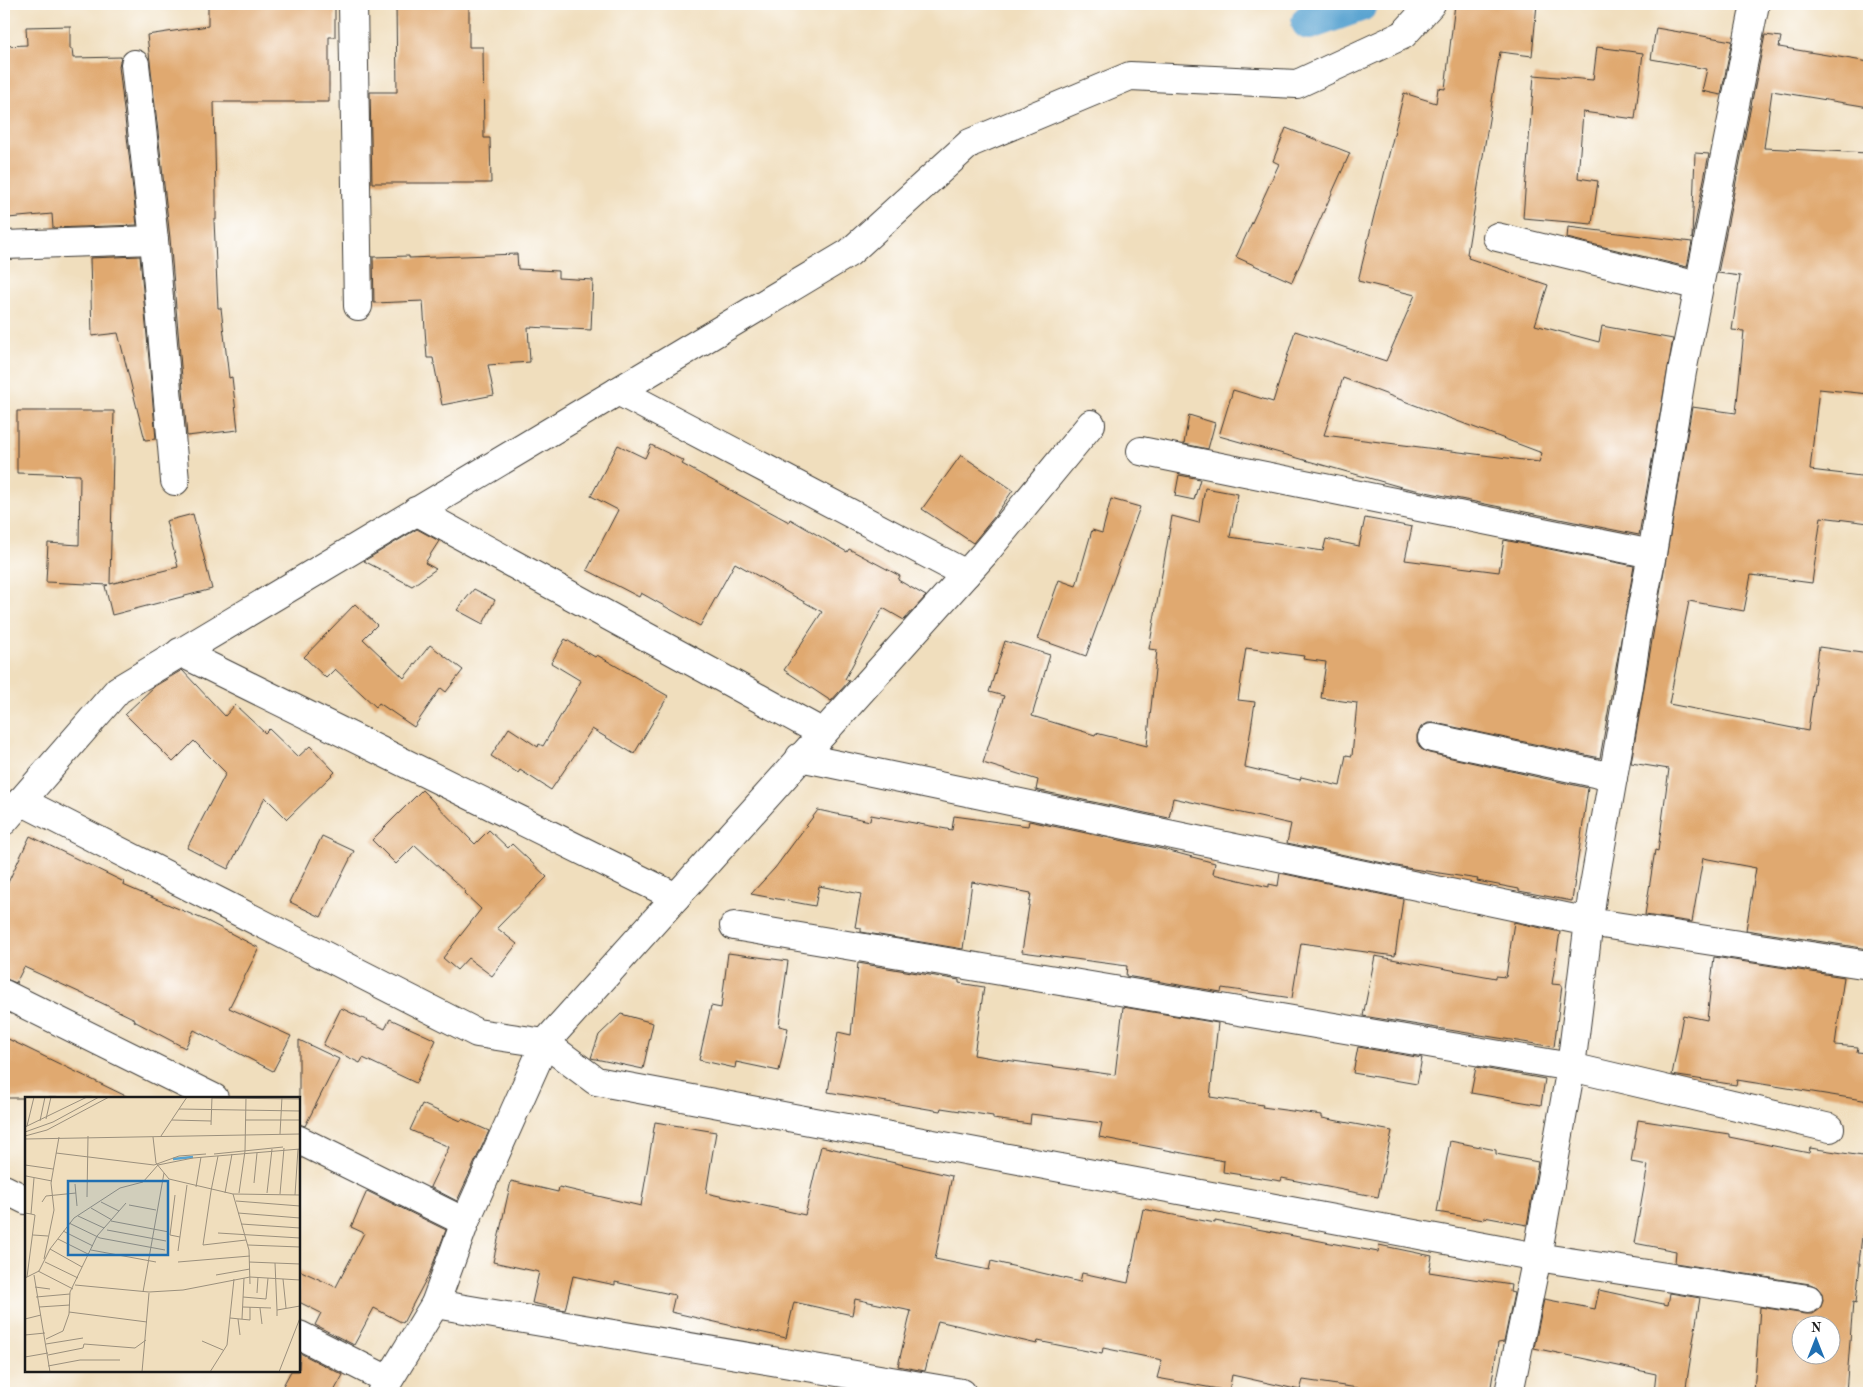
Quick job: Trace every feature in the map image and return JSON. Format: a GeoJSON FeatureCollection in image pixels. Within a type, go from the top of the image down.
{"type":"FeatureCollection","features":[{"type":"Feature","properties":{"kind":"street"},"geometry":{"type":"LineString","coordinates":[[353,4],[358,306]]}},
{"type":"Feature","properties":{"kind":"street"},"geometry":{"type":"LineString","coordinates":[[4,821],[118,690],[849,253],[970,143],[1130,76],[1297,84],[1403,35],[1431,4]]}},
{"type":"Feature","properties":{"kind":"street"},"geometry":{"type":"LineString","coordinates":[[1509,1393],[1536,1257],[1570,1067],[1589,922],[1682,372],[1755,4]]}},
{"type":"Feature","properties":{"kind":"street"},"geometry":{"type":"LineString","coordinates":[[135,64],[154,240],[175,481]]}},
{"type":"Feature","properties":{"kind":"street"},"geometry":{"type":"LineString","coordinates":[[1497,237],[1699,286]]}},
{"type":"Feature","properties":{"kind":"street"},"geometry":{"type":"LineString","coordinates":[[4,246],[154,240]]}},
{"type":"Feature","properties":{"kind":"street"},"geometry":{"type":"LineString","coordinates":[[618,391],[966,574]]}},
{"type":"Feature","properties":{"kind":"street"},"geometry":{"type":"LineString","coordinates":[[300,1336],[385,1386],[435,1304],[465,1222],[545,1043],[966,574],[1091,424]]}},
{"type":"Feature","properties":{"kind":"street"},"geometry":{"type":"LineString","coordinates":[[1141,451],[1652,554]]}},
{"type":"Feature","properties":{"kind":"street"},"geometry":{"type":"LineString","coordinates":[[416,511],[823,733]]}},
{"type":"Feature","properties":{"kind":"street"},"geometry":{"type":"LineString","coordinates":[[180,652],[676,897]]}},
{"type":"Feature","properties":{"kind":"street"},"geometry":{"type":"LineString","coordinates":[[1432,738],[1613,776]]}},
{"type":"Feature","properties":{"kind":"street"},"geometry":{"type":"LineString","coordinates":[[800,757],[1589,922],[1869,964]]}},
{"type":"Feature","properties":{"kind":"street"},"geometry":{"type":"LineString","coordinates":[[21,801],[476,1033],[545,1043],[596,1081],[1536,1257],[1808,1299]]}},
{"type":"Feature","properties":{"kind":"street"},"geometry":{"type":"LineString","coordinates":[[734,926],[1570,1067],[1830,1128]]}},
{"type":"Feature","properties":{"kind":"street"},"geometry":{"type":"LineString","coordinates":[[4,994],[212,1097]]}},
{"type":"Feature","properties":{"kind":"street"},"geometry":{"type":"LineString","coordinates":[[300,1140],[465,1222]]}},
{"type":"Feature","properties":{"kind":"street"},"geometry":{"type":"LineString","coordinates":[[4,1189],[25,1200]]}},
{"type":"Feature","properties":{"kind":"street"},"geometry":{"type":"LineString","coordinates":[[435,1304],[962,1393]]}},
{"type":"Feature","properties":{"kind":"building"},"geometry":{"type":"Polygon","coordinates":[[[208,4],[335,4],[335,37],[329,37],[329,102],[214,102],[216,220],[214,220],[218,308],[221,308],[229,378],[232,377],[238,430],[187,436],[170,238],[147,35],[208,26],[208,4]]]}},
{"type":"Feature","properties":{"kind":"building"},"geometry":{"type":"Polygon","coordinates":[[[396,4],[469,4],[469,47],[483,47],[484,138],[490,138],[491,183],[372,183],[370,92],[397,92],[396,4]]]}},
{"type":"Feature","properties":{"kind":"building"},"geometry":{"type":"Polygon","coordinates":[[[1455,4],[1537,4],[1532,56],[1500,52],[1467,254],[1469,255],[1468,258],[1548,285],[1535,325],[1599,342],[1602,326],[1673,339],[1639,535],[1401,487],[1219,436],[1233,390],[1273,402],[1295,331],[1386,361],[1415,295],[1358,281],[1404,93],[1436,103],[1438,88],[1445,89],[1455,4]],[[1343,378],[1324,435],[1539,462],[1542,453],[1343,378]]]}},
{"type":"Feature","properties":{"kind":"building"},"geometry":{"type":"Polygon","coordinates":[[[70,26],[70,49],[72,49],[73,58],[121,57],[119,66],[137,225],[53,228],[52,214],[8,218],[4,170],[4,46],[27,45],[26,27],[70,26]]]}},
{"type":"Feature","properties":{"kind":"building"},"geometry":{"type":"Polygon","coordinates":[[[1656,28],[1732,41],[1721,95],[1702,91],[1707,69],[1651,59],[1656,28]]]}},
{"type":"Feature","properties":{"kind":"building"},"geometry":{"type":"Polygon","coordinates":[[[1765,35],[1781,37],[1779,47],[1869,62],[1869,107],[1772,91],[1764,148],[1869,153],[1869,394],[1819,389],[1810,470],[1869,477],[1869,523],[1821,517],[1812,583],[1751,575],[1744,611],[1689,601],[1669,704],[1808,731],[1819,647],[1869,654],[1869,949],[1746,930],[1756,868],[1703,858],[1692,922],[1645,915],[1655,850],[1658,851],[1669,769],[1631,763],[1692,407],[1736,413],[1744,331],[1732,330],[1740,276],[1718,273],[1765,35]]]}},
{"type":"Feature","properties":{"kind":"building"},"geometry":{"type":"Polygon","coordinates":[[[1597,47],[1643,53],[1635,119],[1583,112],[1578,178],[1598,181],[1592,224],[1523,218],[1534,75],[1593,80],[1597,47]]]}},
{"type":"Feature","properties":{"kind":"building"},"geometry":{"type":"Polygon","coordinates":[[[1286,128],[1350,153],[1292,282],[1236,257],[1279,164],[1273,161],[1286,128]]]}},
{"type":"Feature","properties":{"kind":"building"},"geometry":{"type":"Polygon","coordinates":[[[1695,153],[1709,154],[1692,239],[1695,153]]]}},
{"type":"Feature","properties":{"kind":"building"},"geometry":{"type":"Polygon","coordinates":[[[1568,227],[1692,242],[1687,267],[1567,238],[1568,227]]]}},
{"type":"Feature","properties":{"kind":"building"},"geometry":{"type":"Polygon","coordinates":[[[517,254],[518,269],[558,271],[558,278],[593,280],[591,330],[528,327],[530,362],[488,365],[494,395],[442,405],[433,358],[427,358],[423,301],[374,303],[373,257],[409,256],[409,258],[517,254]]]}},
{"type":"Feature","properties":{"kind":"building"},"geometry":{"type":"Polygon","coordinates":[[[140,256],[156,439],[145,440],[118,333],[92,336],[90,258],[140,256]]]}},
{"type":"Feature","properties":{"kind":"building"},"geometry":{"type":"Polygon","coordinates":[[[17,411],[114,411],[110,584],[178,567],[166,521],[193,514],[212,589],[112,615],[105,586],[108,585],[46,582],[48,543],[79,545],[80,475],[17,473],[17,411]]]}},
{"type":"Feature","properties":{"kind":"building"},"geometry":{"type":"Polygon","coordinates":[[[1189,415],[1215,423],[1208,449],[1184,444],[1189,415]]]}},
{"type":"Feature","properties":{"kind":"building"},"geometry":{"type":"Polygon","coordinates":[[[618,445],[645,458],[651,445],[684,461],[682,464],[789,522],[790,519],[847,552],[849,549],[900,576],[898,580],[926,596],[904,620],[883,608],[845,679],[849,681],[831,701],[784,670],[822,612],[735,563],[700,626],[641,593],[639,597],[587,570],[618,510],[591,496],[618,445]]]}},
{"type":"Feature","properties":{"kind":"building"},"geometry":{"type":"Polygon","coordinates":[[[961,455],[1013,490],[973,543],[922,509],[961,455]]]}},
{"type":"Feature","properties":{"kind":"building"},"geometry":{"type":"Polygon","coordinates":[[[1179,475],[1200,479],[1194,500],[1175,496],[1179,475]]]}},
{"type":"Feature","properties":{"kind":"building"},"geometry":{"type":"Polygon","coordinates":[[[1205,488],[1238,494],[1230,537],[1323,551],[1326,539],[1359,546],[1365,518],[1412,527],[1405,560],[1499,572],[1504,540],[1634,566],[1600,758],[1435,723],[1428,723],[1421,727],[1417,735],[1417,742],[1421,749],[1429,753],[1588,788],[1572,901],[1519,891],[1519,889],[1477,881],[1478,879],[1407,868],[1287,843],[1291,824],[1173,798],[1169,818],[1036,790],[1038,780],[983,763],[1004,696],[989,692],[1005,641],[1050,655],[1032,716],[1095,735],[1096,733],[1147,746],[1157,650],[1149,649],[1172,516],[1199,523],[1205,488]],[[1246,648],[1238,700],[1255,702],[1245,767],[1300,780],[1301,777],[1340,786],[1346,755],[1352,756],[1357,703],[1321,698],[1326,662],[1303,659],[1304,656],[1246,648]]]}},
{"type":"Feature","properties":{"kind":"building"},"geometry":{"type":"Polygon","coordinates":[[[1111,499],[1140,507],[1086,656],[1038,639],[1059,580],[1076,586],[1092,530],[1102,533],[1111,499]]]}},
{"type":"Feature","properties":{"kind":"building"},"geometry":{"type":"Polygon","coordinates":[[[417,529],[439,541],[425,563],[436,569],[412,586],[364,561],[417,529]]]}},
{"type":"Feature","properties":{"kind":"building"},"geometry":{"type":"Polygon","coordinates":[[[474,589],[495,600],[483,624],[457,610],[474,589]]]}},
{"type":"Feature","properties":{"kind":"building"},"geometry":{"type":"Polygon","coordinates":[[[355,604],[377,625],[363,639],[404,678],[430,645],[463,670],[446,692],[441,688],[414,727],[379,703],[376,707],[335,669],[326,678],[304,657],[355,604]]]}},
{"type":"Feature","properties":{"kind":"building"},"geometry":{"type":"Polygon","coordinates":[[[565,639],[668,696],[634,754],[592,729],[551,790],[520,770],[518,773],[491,756],[509,728],[538,747],[539,744],[543,746],[581,681],[551,663],[565,639]]]}},
{"type":"Feature","properties":{"kind":"building"},"geometry":{"type":"Polygon","coordinates":[[[182,670],[225,716],[235,705],[265,733],[269,729],[298,757],[310,746],[335,772],[287,819],[265,797],[228,869],[187,848],[226,773],[194,741],[173,762],[125,714],[155,686],[182,670]]]}},
{"type":"Feature","properties":{"kind":"building"},"geometry":{"type":"Polygon","coordinates":[[[422,790],[475,844],[489,830],[508,848],[512,844],[547,877],[497,928],[517,944],[492,976],[468,958],[457,970],[443,958],[481,909],[464,893],[466,892],[415,845],[396,864],[372,840],[422,790]]]}},
{"type":"Feature","properties":{"kind":"building"},"geometry":{"type":"Polygon","coordinates":[[[818,810],[870,821],[871,815],[952,830],[954,816],[1028,826],[1029,821],[1162,849],[1215,863],[1213,874],[1269,887],[1269,884],[1278,886],[1280,873],[1403,899],[1395,956],[1301,943],[1292,998],[1222,988],[1221,992],[1126,976],[1127,966],[1022,952],[1031,893],[972,882],[963,949],[861,932],[861,928],[855,927],[861,894],[819,886],[815,906],[751,894],[775,868],[818,810]]]}},
{"type":"Feature","properties":{"kind":"building"},"geometry":{"type":"Polygon","coordinates":[[[30,836],[124,882],[123,885],[207,921],[259,948],[229,1008],[291,1036],[273,1071],[194,1030],[185,1048],[134,1021],[135,1019],[24,967],[16,983],[4,978],[4,891],[30,836]]]}},
{"type":"Feature","properties":{"kind":"building"},"geometry":{"type":"Polygon","coordinates":[[[322,836],[354,851],[321,917],[290,902],[322,836]]]}},
{"type":"Feature","properties":{"kind":"building"},"geometry":{"type":"Polygon","coordinates":[[[1514,922],[1560,932],[1552,984],[1562,985],[1554,1047],[1363,1016],[1375,956],[1496,978],[1496,976],[1506,977],[1514,922]]]}},
{"type":"Feature","properties":{"kind":"building"},"geometry":{"type":"Polygon","coordinates":[[[728,953],[788,961],[779,1026],[788,1028],[779,1071],[736,1062],[735,1068],[699,1060],[711,1006],[721,1008],[728,953]]]}},
{"type":"Feature","properties":{"kind":"building"},"geometry":{"type":"Polygon","coordinates":[[[1714,957],[1844,977],[1835,1045],[1858,1047],[1857,1052],[1869,1053],[1869,1101],[1737,1080],[1736,1085],[1672,1075],[1683,1015],[1707,1020],[1714,957]]]}},
{"type":"Feature","properties":{"kind":"building"},"geometry":{"type":"Polygon","coordinates":[[[858,963],[959,980],[959,983],[984,987],[974,1055],[991,1058],[1115,1075],[1123,1007],[1218,1023],[1210,1097],[1263,1105],[1262,1107],[1322,1115],[1322,1118],[1392,1131],[1378,1197],[1282,1178],[1281,1181],[1223,1172],[1224,1161],[1099,1137],[1102,1123],[1031,1114],[1030,1124],[993,1119],[993,1116],[941,1108],[940,1111],[828,1092],[838,1032],[851,1035],[858,963]]]}},
{"type":"Feature","properties":{"kind":"building"},"geometry":{"type":"Polygon","coordinates":[[[341,1008],[385,1029],[390,1019],[436,1040],[416,1083],[363,1058],[360,1063],[323,1045],[341,1008]]]}},
{"type":"Feature","properties":{"kind":"building"},"geometry":{"type":"Polygon","coordinates":[[[621,1014],[653,1023],[643,1069],[591,1058],[599,1035],[621,1014]]]}},
{"type":"Feature","properties":{"kind":"building"},"geometry":{"type":"Polygon","coordinates":[[[4,1037],[128,1097],[25,1097],[4,1098],[4,1037]]]}},
{"type":"Feature","properties":{"kind":"building"},"geometry":{"type":"Polygon","coordinates":[[[299,1040],[339,1059],[305,1126],[300,1124],[299,1040]]]}},
{"type":"Feature","properties":{"kind":"building"},"geometry":{"type":"Polygon","coordinates":[[[1358,1047],[1422,1058],[1417,1084],[1353,1073],[1358,1047]]]}},
{"type":"Feature","properties":{"kind":"building"},"geometry":{"type":"Polygon","coordinates":[[[1476,1067],[1545,1079],[1541,1105],[1471,1093],[1476,1067]]]}},
{"type":"Feature","properties":{"kind":"building"},"geometry":{"type":"Polygon","coordinates":[[[422,1104],[489,1131],[457,1201],[430,1187],[449,1147],[410,1130],[422,1104]]]}},
{"type":"Feature","properties":{"kind":"building"},"geometry":{"type":"Polygon","coordinates":[[[1638,1120],[1729,1134],[1729,1137],[1809,1153],[1810,1148],[1869,1157],[1869,1201],[1866,1201],[1856,1303],[1853,1302],[1846,1393],[1754,1393],[1760,1307],[1806,1314],[1790,1314],[1790,1364],[1840,1364],[1840,1314],[1813,1314],[1820,1309],[1823,1301],[1822,1293],[1817,1287],[1810,1284],[1675,1263],[1676,1251],[1634,1243],[1648,1165],[1631,1162],[1638,1120]]]}},
{"type":"Feature","properties":{"kind":"building"},"geometry":{"type":"Polygon","coordinates":[[[655,1122],[716,1132],[706,1193],[805,1215],[821,1146],[952,1176],[935,1259],[989,1270],[991,1261],[1080,1282],[1082,1273],[1128,1283],[1143,1209],[1378,1252],[1379,1245],[1432,1256],[1429,1272],[1511,1285],[1510,1292],[1514,1293],[1504,1342],[1498,1343],[1490,1393],[1357,1393],[1358,1388],[1303,1380],[1300,1390],[1232,1375],[1229,1391],[1157,1378],[1162,1360],[1103,1348],[1102,1354],[1038,1341],[1037,1344],[938,1321],[925,1371],[898,1366],[911,1311],[855,1299],[852,1315],[794,1302],[786,1338],[671,1312],[675,1295],[615,1282],[615,1285],[573,1276],[565,1310],[532,1303],[539,1272],[493,1262],[511,1181],[558,1192],[559,1187],[641,1206],[655,1122]]]}},
{"type":"Feature","properties":{"kind":"building"},"geometry":{"type":"Polygon","coordinates":[[[1450,1141],[1496,1150],[1496,1154],[1538,1162],[1527,1225],[1484,1217],[1484,1220],[1437,1212],[1450,1141]]]}},
{"type":"Feature","properties":{"kind":"building"},"geometry":{"type":"Polygon","coordinates":[[[367,1191],[446,1230],[430,1272],[403,1323],[374,1308],[354,1345],[315,1325],[321,1313],[300,1302],[300,1270],[336,1287],[364,1233],[351,1227],[367,1191]]]}},
{"type":"Feature","properties":{"kind":"building"},"geometry":{"type":"Polygon","coordinates":[[[1599,1290],[1668,1305],[1670,1293],[1700,1298],[1685,1393],[1654,1393],[1656,1374],[1534,1348],[1544,1299],[1595,1309],[1599,1290]]]}},
{"type":"Feature","properties":{"kind":"building"},"geometry":{"type":"Polygon","coordinates":[[[300,1353],[343,1375],[333,1393],[279,1393],[290,1372],[300,1372],[300,1353]]]}},
{"type":"Feature","properties":{"kind":"waterway"},"geometry":{"type":"LineString","coordinates":[[1309,22],[1360,4]]}}]}
